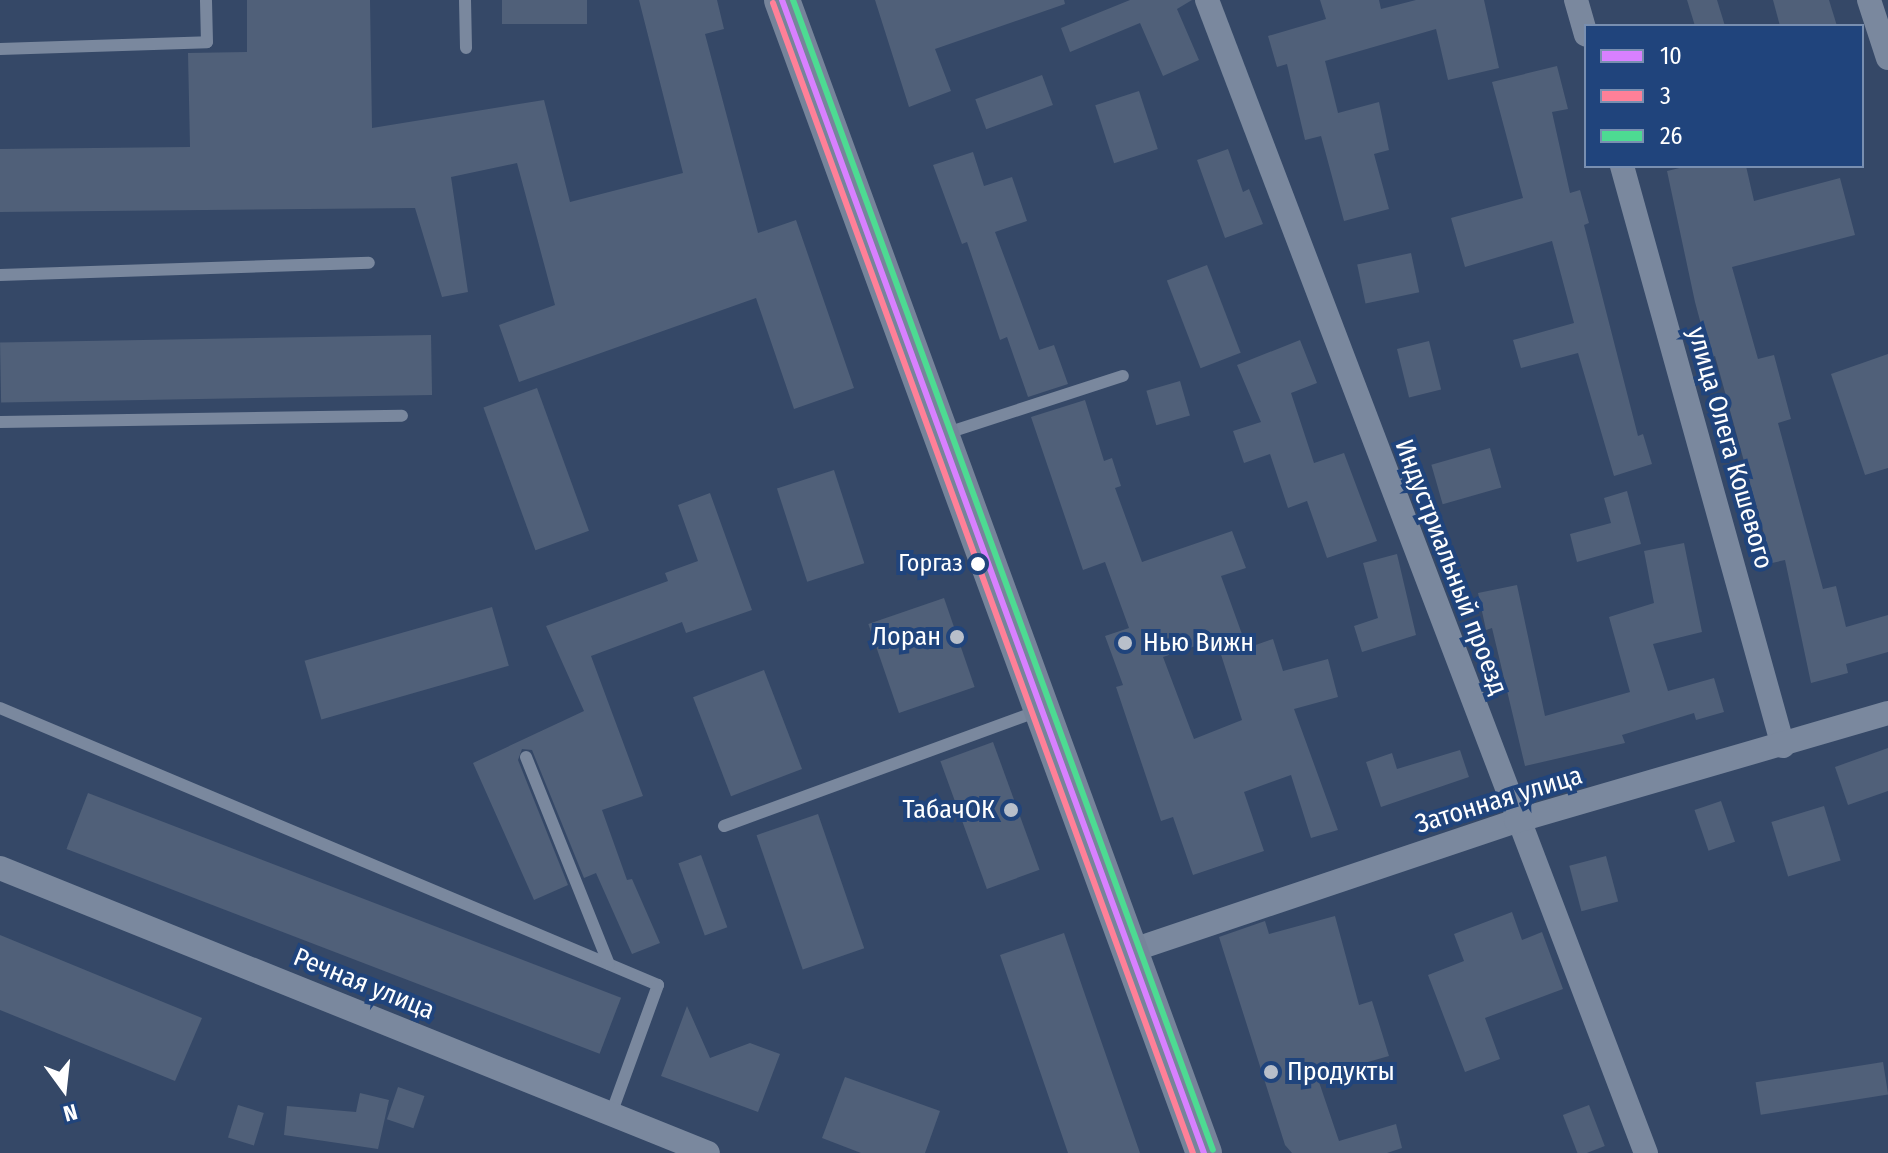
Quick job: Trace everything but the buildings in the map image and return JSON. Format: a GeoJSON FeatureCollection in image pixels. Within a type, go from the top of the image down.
{"type":"FeatureCollection","features":[{"type":"Feature","properties":{"kind":"main road"},"geometry":{"type":"LineString","coordinates":[[782,0],[1204,1153]]}},
{"type":"Feature","properties":{"kind":"street","name":"Индустриальный проезд"},"geometry":{"type":"LineString","coordinates":[[1207,0],[1516,821],[1646,1153]]}},
{"type":"Feature","properties":{"kind":"street"},"geometry":{"type":"LineString","coordinates":[[1576,0],[1584,28]]}},
{"type":"Feature","properties":{"kind":"street"},"geometry":{"type":"LineString","coordinates":[[1869,0],[1888,58]]}},
{"type":"Feature","properties":{"kind":"street","name":"улица Олега Кошевого"},"geometry":{"type":"LineString","coordinates":[[1623,168],[1783,746]]}},
{"type":"Feature","properties":{"kind":"street","name":"Затонная улица"},"geometry":{"type":"LineString","coordinates":[[1130,951],[1516,821],[1783,746],[1888,713]]}},
{"type":"Feature","properties":{"kind":"street","name":"Речная улица"},"geometry":{"type":"LineString","coordinates":[[0,868],[708,1153]]}},
{"type":"Feature","properties":{"kind":"lane"},"geometry":{"type":"LineString","coordinates":[[0,49],[207,42],[206,0]]}},
{"type":"Feature","properties":{"kind":"lane"},"geometry":{"type":"LineString","coordinates":[[465,0],[466,48]]}},
{"type":"Feature","properties":{"kind":"lane"},"geometry":{"type":"LineString","coordinates":[[0,275],[369,263]]}},
{"type":"Feature","properties":{"kind":"lane"},"geometry":{"type":"LineString","coordinates":[[941,435],[1123,376]]}},
{"type":"Feature","properties":{"kind":"lane"},"geometry":{"type":"LineString","coordinates":[[0,422],[402,416]]}},
{"type":"Feature","properties":{"kind":"lane"},"geometry":{"type":"LineString","coordinates":[[0,708],[658,985],[611,1114]]}},
{"type":"Feature","properties":{"kind":"lane"},"geometry":{"type":"LineString","coordinates":[[724,826],[1042,710]]}},
{"type":"Feature","properties":{"kind":"lane"},"geometry":{"type":"LineString","coordinates":[[526,757],[609,964]]}},
{"type":"Feature","properties":{"kind":"transit line","name":"10"},"geometry":{"type":"LineString","coordinates":[[782,0],[1204,1153]]}},
{"type":"Feature","properties":{"kind":"transit line","name":"26"},"geometry":{"type":"LineString","coordinates":[[793,0],[1213,1150]]}},
{"type":"Feature","properties":{"kind":"transit line","name":"3"},"geometry":{"type":"LineString","coordinates":[[773,3],[1193,1153]]}},
{"type":"Feature","properties":{"kind":"place","name":"Горгаз"},"geometry":{"type":"Point","coordinates":[978,564]}},
{"type":"Feature","properties":{"kind":"place","name":"Лоран"},"geometry":{"type":"Point","coordinates":[957,637]}},
{"type":"Feature","properties":{"kind":"place","name":"Нью Вижн"},"geometry":{"type":"Point","coordinates":[1125,643]}},
{"type":"Feature","properties":{"kind":"place","name":"ТабачОК"},"geometry":{"type":"Point","coordinates":[1011,810]}},
{"type":"Feature","properties":{"kind":"place","name":"Продукты"},"geometry":{"type":"Point","coordinates":[1271,1072]}}]}
